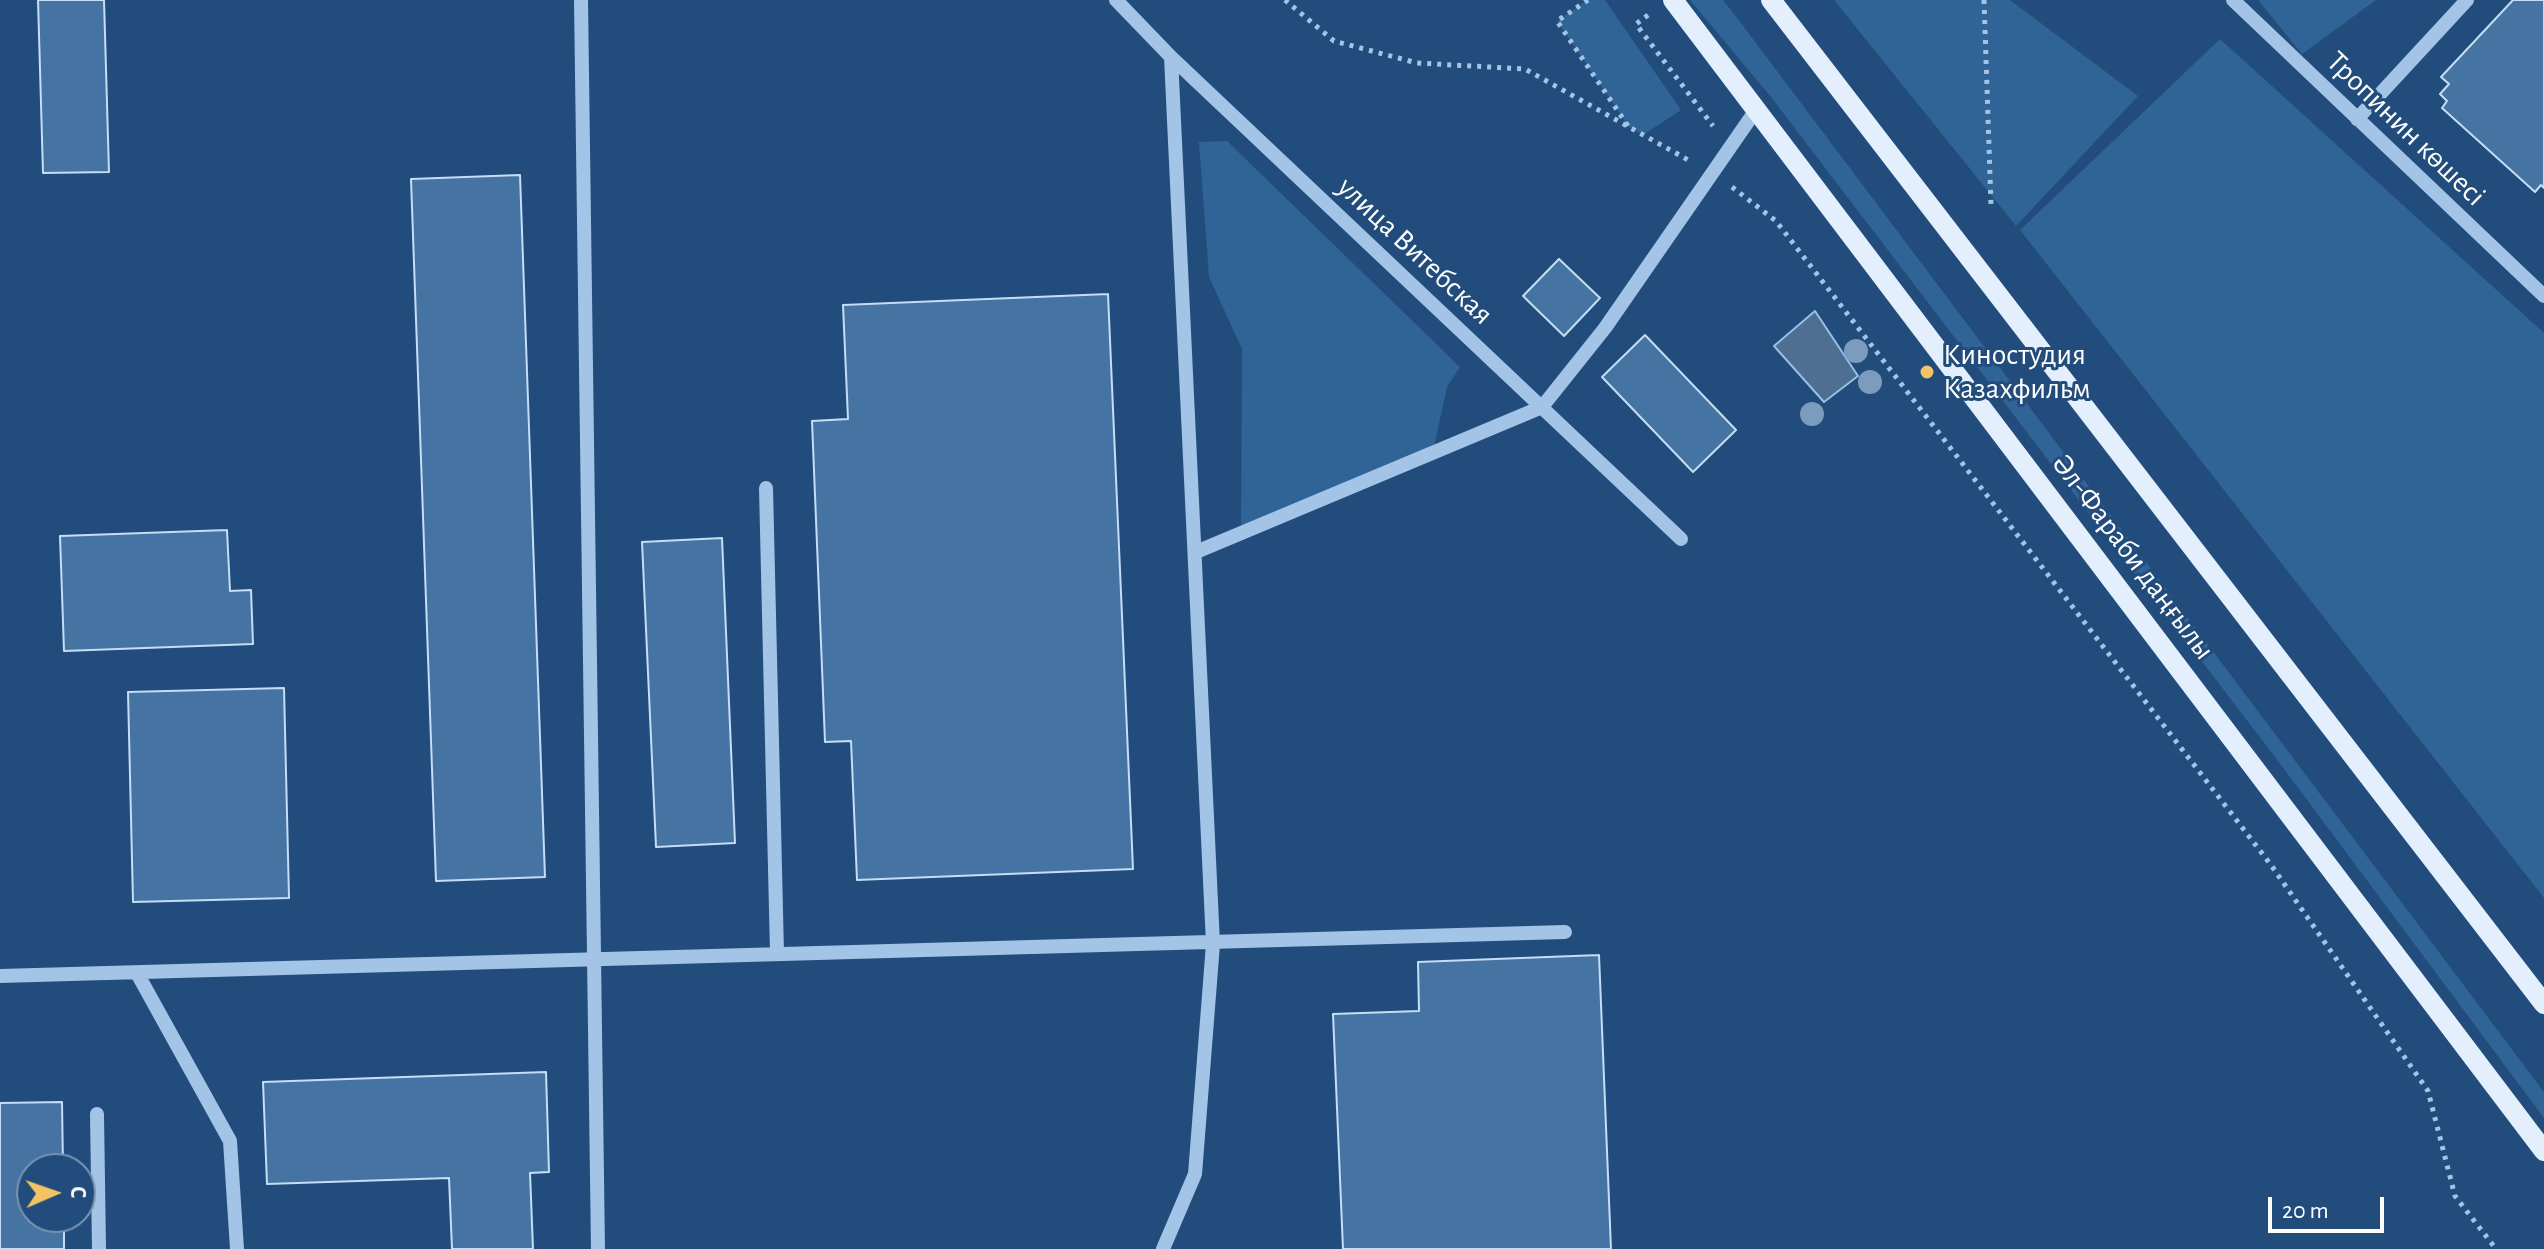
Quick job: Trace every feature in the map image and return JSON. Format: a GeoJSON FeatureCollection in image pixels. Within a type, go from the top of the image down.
{"type":"FeatureCollection","features":[{"type":"Feature","properties":{"kind":"main road","name":"Әл-Фараби даңғылы"},"geometry":{"type":"LineString","coordinates":[[1771,0],[2544,1004]]}},
{"type":"Feature","properties":{"kind":"main road","name":"Әл-Фараби даңғылы"},"geometry":{"type":"LineString","coordinates":[[1665,4],[1756,110],[2544,1151]]}},
{"type":"Feature","properties":{"kind":"street"},"geometry":{"type":"LineString","coordinates":[[581,0],[598,1249]]}},
{"type":"Feature","properties":{"kind":"street","name":"улица Витебская"},"geometry":{"type":"LineString","coordinates":[[1116,0],[1171,57],[1681,539]]}},
{"type":"Feature","properties":{"kind":"street","name":"Тропинин көшесі"},"geometry":{"type":"LineString","coordinates":[[2233,0],[2544,296]]}},
{"type":"Feature","properties":{"kind":"street"},"geometry":{"type":"LineString","coordinates":[[2357,119],[2467,0]]}},
{"type":"Feature","properties":{"kind":"street"},"geometry":{"type":"LineString","coordinates":[[1163,1249],[1195,1174],[1213,944],[1171,57]]}},
{"type":"Feature","properties":{"kind":"street"},"geometry":{"type":"LineString","coordinates":[[1196,552],[1542,407],[1605,328],[1756,110]]}},
{"type":"Feature","properties":{"kind":"street"},"geometry":{"type":"LineString","coordinates":[[766,488],[777,953]]}},
{"type":"Feature","properties":{"kind":"street"},"geometry":{"type":"LineString","coordinates":[[0,976],[1565,932]]}},
{"type":"Feature","properties":{"kind":"street"},"geometry":{"type":"LineString","coordinates":[[137,973],[230,1141],[237,1249]]}},
{"type":"Feature","properties":{"kind":"street"},"geometry":{"type":"LineString","coordinates":[[97,1114],[99,1249]]}},
{"type":"Feature","properties":{"kind":"path"},"geometry":{"type":"LineString","coordinates":[[1285,0],[1334,41],[1417,63],[1525,69],[1714,174],[1776,221],[2271,865],[2428,1091],[2455,1196],[2496,1249]]}},
{"type":"Feature","properties":{"kind":"path"},"geometry":{"type":"LineString","coordinates":[[1588,0],[1557,21],[1629,127]]}},
{"type":"Feature","properties":{"kind":"path"},"geometry":{"type":"LineString","coordinates":[[1984,0],[1991,205]]}},
{"type":"Feature","properties":{"kind":"path"},"geometry":{"type":"LineString","coordinates":[[1665,4],[1636,24],[1730,149]]}},
{"type":"Feature","properties":{"kind":"shaded area"},"geometry":{"type":"Polygon","coordinates":[[[1588,0],[1605,0],[1681,110],[1643,135],[1629,127],[1557,21],[1588,0]]]}},
{"type":"Feature","properties":{"kind":"shaded area"},"geometry":{"type":"Polygon","coordinates":[[[1690,0],[1723,0],[1741,23],[2544,1092],[2544,1118],[2281,765],[1771,97],[1690,0]]]}},
{"type":"Feature","properties":{"kind":"shaded area"},"geometry":{"type":"Polygon","coordinates":[[[1834,0],[2010,0],[2138,96],[2016,226],[1834,0]]]}},
{"type":"Feature","properties":{"kind":"shaded area"},"geometry":{"type":"Polygon","coordinates":[[[2258,0],[2376,0],[2302,54],[2258,0]]]}},
{"type":"Feature","properties":{"kind":"shaded area"},"geometry":{"type":"Polygon","coordinates":[[[2220,39],[2544,333],[2544,898],[2020,230],[2220,39]]]}},
{"type":"Feature","properties":{"kind":"shaded area"},"geometry":{"type":"Polygon","coordinates":[[[1227,141],[1460,367],[1447,387],[1433,452],[1241,532],[1242,349],[1209,277],[1199,142],[1227,141]]]}},
{"type":"Feature","properties":{"kind":"shaded area"},"geometry":{"type":"Polygon","coordinates":[[[1815,311],[1858,376],[1824,402],[1774,346],[1815,311]]]}},
{"type":"Feature","properties":{"kind":"building"},"geometry":{"type":"Polygon","coordinates":[[[38,0],[104,0],[109,172],[43,173],[38,0]]]}},
{"type":"Feature","properties":{"kind":"building"},"geometry":{"type":"Polygon","coordinates":[[[2513,0],[2544,0],[2544,188],[2541,185],[2535,192],[2442,108],[2447,101],[2440,94],[2449,84],[2441,77],[2513,0]]]}},
{"type":"Feature","properties":{"kind":"building"},"geometry":{"type":"Polygon","coordinates":[[[520,175],[545,877],[436,881],[411,179],[520,175]]]}},
{"type":"Feature","properties":{"kind":"building"},"geometry":{"type":"Polygon","coordinates":[[[1559,259],[1600,298],[1564,336],[1523,296],[1559,259]]]}},
{"type":"Feature","properties":{"kind":"building"},"geometry":{"type":"Polygon","coordinates":[[[1108,294],[1133,869],[857,880],[851,741],[825,742],[812,421],[848,419],[843,305],[1108,294]]]}},
{"type":"Feature","properties":{"kind":"building"},"geometry":{"type":"Polygon","coordinates":[[[1645,335],[1736,430],[1693,472],[1602,377],[1645,335]]]}},
{"type":"Feature","properties":{"kind":"building"},"geometry":{"type":"Polygon","coordinates":[[[227,530],[230,591],[251,590],[253,644],[64,651],[60,536],[227,530]]]}},
{"type":"Feature","properties":{"kind":"building"},"geometry":{"type":"Polygon","coordinates":[[[722,538],[735,843],[656,847],[642,542],[722,538]]]}},
{"type":"Feature","properties":{"kind":"building"},"geometry":{"type":"Polygon","coordinates":[[[284,688],[289,898],[133,902],[128,692],[284,688]]]}},
{"type":"Feature","properties":{"kind":"building"},"geometry":{"type":"Polygon","coordinates":[[[1599,955],[1611,1249],[1343,1249],[1333,1014],[1419,1011],[1418,962],[1599,955]]]}},
{"type":"Feature","properties":{"kind":"building"},"geometry":{"type":"Polygon","coordinates":[[[546,1072],[549,1172],[530,1173],[533,1249],[452,1249],[449,1178],[267,1184],[263,1082],[546,1072]]]}},
{"type":"Feature","properties":{"kind":"building"},"geometry":{"type":"Polygon","coordinates":[[[62,1102],[63,1153],[16,1153],[16,1233],[64,1233],[64,1249],[0,1249],[0,1103],[62,1102]]]}},
{"type":"Feature","properties":{"kind":"place","name":"Киностудия Казахфильм"},"geometry":{"type":"Point","coordinates":[1927,372]}}]}
